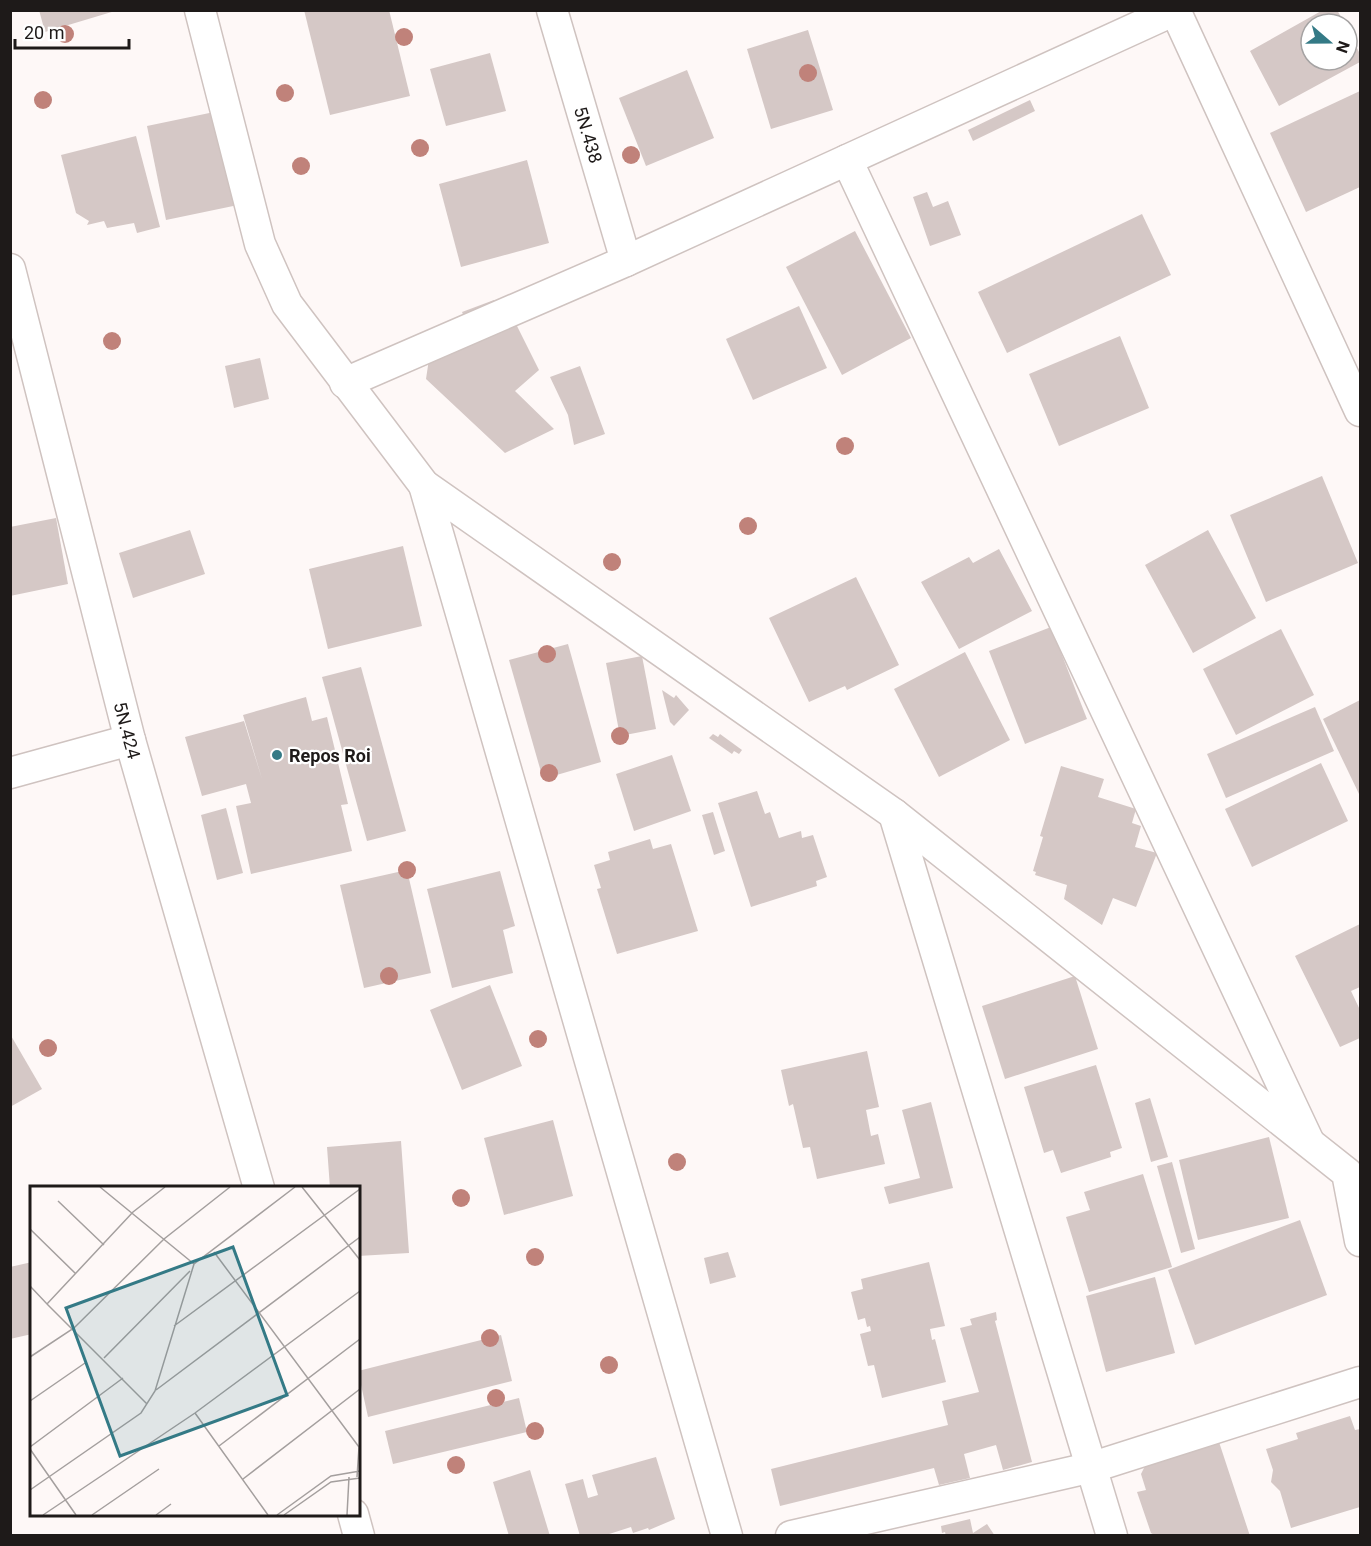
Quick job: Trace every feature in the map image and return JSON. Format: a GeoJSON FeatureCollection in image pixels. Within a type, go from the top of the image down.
{"type":"FeatureCollection","features":[{"type":"Feature","properties":{"kind":"street"},"geometry":{"type":"LineString","coordinates":[[200,10],[260,244],[287,304],[424,485],[894,814],[1311,1147],[1354,1169],[1360,1241]]}},
{"type":"Feature","properties":{"kind":"street","name":"5N.438"},"geometry":{"type":"LineString","coordinates":[[552,10],[626,261]]}},
{"type":"Feature","properties":{"kind":"street"},"geometry":{"type":"LineString","coordinates":[[345,383],[626,261],[1175,10],[1360,411]]}},
{"type":"Feature","properties":{"kind":"street"},"geometry":{"type":"LineString","coordinates":[[847,160],[1311,1147]]}},
{"type":"Feature","properties":{"kind":"street","name":"5N.424"},"geometry":{"type":"LineString","coordinates":[[10,269],[130,740],[258,1186]]}},
{"type":"Feature","properties":{"kind":"street"},"geometry":{"type":"LineString","coordinates":[[424,485],[727,1536]]}},
{"type":"Feature","properties":{"kind":"street"},"geometry":{"type":"LineString","coordinates":[[10,773],[130,740]]}},
{"type":"Feature","properties":{"kind":"street"},"geometry":{"type":"LineString","coordinates":[[894,814],[1112,1536]]}},
{"type":"Feature","properties":{"kind":"street"},"geometry":{"type":"LineString","coordinates":[[791,1536],[1093,1467],[1360,1382]]}},
{"type":"Feature","properties":{"kind":"street"},"geometry":{"type":"LineString","coordinates":[[353,1516],[359,1536]]}},
{"type":"Feature","properties":{"kind":"building"},"geometry":{"type":"Polygon","coordinates":[[[39,10],[115,10],[115,11],[45,32],[39,10]]]}},
{"type":"Feature","properties":{"kind":"building"},"geometry":{"type":"Polygon","coordinates":[[[304,10],[389,10],[410,96],[330,115],[304,10]]]}},
{"type":"Feature","properties":{"kind":"building"},"geometry":{"type":"Polygon","coordinates":[[[1337,10],[1338,12],[1319,12],[1337,10]]]}},
{"type":"Feature","properties":{"kind":"building"},"geometry":{"type":"Polygon","coordinates":[[[1299,23],[1299,72],[1342,72],[1279,106],[1250,51],[1299,23]]]}},
{"type":"Feature","properties":{"kind":"building"},"geometry":{"type":"Polygon","coordinates":[[[808,30],[833,110],[771,129],[747,49],[808,30]]]}},
{"type":"Feature","properties":{"kind":"building"},"geometry":{"type":"Polygon","coordinates":[[[490,53],[506,111],[446,126],[430,69],[490,53]]]}},
{"type":"Feature","properties":{"kind":"building"},"geometry":{"type":"Polygon","coordinates":[[[687,70],[714,138],[646,166],[619,98],[687,70]]]}},
{"type":"Feature","properties":{"kind":"building"},"geometry":{"type":"Polygon","coordinates":[[[1360,91],[1360,187],[1306,212],[1270,133],[1360,91]]]}},
{"type":"Feature","properties":{"kind":"building"},"geometry":{"type":"Polygon","coordinates":[[[1030,100],[1035,111],[973,141],[968,130],[1030,100]]]}},
{"type":"Feature","properties":{"kind":"building"},"geometry":{"type":"Polygon","coordinates":[[[219,111],[238,205],[166,220],[147,126],[219,111]]]}},
{"type":"Feature","properties":{"kind":"building"},"geometry":{"type":"Polygon","coordinates":[[[136,136],[160,227],[137,233],[134,223],[107,228],[104,221],[87,225],[89,221],[76,213],[61,155],[136,136]]]}},
{"type":"Feature","properties":{"kind":"building"},"geometry":{"type":"Polygon","coordinates":[[[527,160],[549,243],[461,267],[439,184],[527,160]]]}},
{"type":"Feature","properties":{"kind":"building"},"geometry":{"type":"Polygon","coordinates":[[[927,192],[933,207],[948,201],[961,235],[930,246],[913,197],[927,192]]]}},
{"type":"Feature","properties":{"kind":"building"},"geometry":{"type":"Polygon","coordinates":[[[1142,214],[1171,275],[1007,353],[978,292],[1142,214]]]}},
{"type":"Feature","properties":{"kind":"building"},"geometry":{"type":"Polygon","coordinates":[[[855,231],[911,338],[842,375],[786,267],[855,231]]]}},
{"type":"Feature","properties":{"kind":"building"},"geometry":{"type":"Polygon","coordinates":[[[494,300],[498,312],[467,324],[462,312],[494,300]]]}},
{"type":"Feature","properties":{"kind":"building"},"geometry":{"type":"Polygon","coordinates":[[[799,306],[827,368],[753,400],[726,339],[799,306]]]}},
{"type":"Feature","properties":{"kind":"building"},"geometry":{"type":"Polygon","coordinates":[[[515,322],[539,370],[515,391],[554,429],[505,453],[426,379],[429,359],[515,322]]]}},
{"type":"Feature","properties":{"kind":"building"},"geometry":{"type":"Polygon","coordinates":[[[1120,336],[1149,408],[1059,446],[1029,374],[1120,336]]]}},
{"type":"Feature","properties":{"kind":"building"},"geometry":{"type":"Polygon","coordinates":[[[260,358],[269,399],[234,408],[225,366],[260,358]]]}},
{"type":"Feature","properties":{"kind":"building"},"geometry":{"type":"Polygon","coordinates":[[[580,366],[605,434],[574,445],[568,415],[550,377],[580,366]]]}},
{"type":"Feature","properties":{"kind":"building"},"geometry":{"type":"Polygon","coordinates":[[[1322,476],[1358,563],[1266,602],[1230,515],[1322,476]]]}},
{"type":"Feature","properties":{"kind":"building"},"geometry":{"type":"Polygon","coordinates":[[[56,518],[68,584],[10,596],[10,527],[56,518]]]}},
{"type":"Feature","properties":{"kind":"building"},"geometry":{"type":"Polygon","coordinates":[[[190,530],[205,574],[133,598],[119,553],[190,530]]]}},
{"type":"Feature","properties":{"kind":"building"},"geometry":{"type":"Polygon","coordinates":[[[1208,530],[1256,618],[1193,653],[1145,565],[1208,530]]]}},
{"type":"Feature","properties":{"kind":"building"},"geometry":{"type":"Polygon","coordinates":[[[403,546],[422,626],[328,649],[309,569],[403,546]]]}},
{"type":"Feature","properties":{"kind":"building"},"geometry":{"type":"Polygon","coordinates":[[[999,549],[1032,611],[959,649],[921,582],[969,557],[973,563],[999,549]]]}},
{"type":"Feature","properties":{"kind":"building"},"geometry":{"type":"Polygon","coordinates":[[[856,577],[899,665],[847,690],[845,686],[809,702],[769,618],[856,577]]]}},
{"type":"Feature","properties":{"kind":"building"},"geometry":{"type":"Polygon","coordinates":[[[1051,627],[1087,719],[1025,744],[989,651],[1051,627]]]}},
{"type":"Feature","properties":{"kind":"building"},"geometry":{"type":"Polygon","coordinates":[[[1281,629],[1314,695],[1236,735],[1203,669],[1281,629]]]}},
{"type":"Feature","properties":{"kind":"building"},"geometry":{"type":"Polygon","coordinates":[[[568,644],[601,762],[543,779],[509,660],[568,644]]]}},
{"type":"Feature","properties":{"kind":"building"},"geometry":{"type":"Polygon","coordinates":[[[965,652],[1010,740],[939,777],[894,689],[965,652]]]}},
{"type":"Feature","properties":{"kind":"building"},"geometry":{"type":"Polygon","coordinates":[[[642,656],[656,729],[620,736],[606,663],[642,656]]]}},
{"type":"Feature","properties":{"kind":"building"},"geometry":{"type":"Polygon","coordinates":[[[361,667],[406,831],[367,841],[322,677],[361,667]]]}},
{"type":"Feature","properties":{"kind":"building"},"geometry":{"type":"Polygon","coordinates":[[[662,690],[674,698],[676,695],[689,710],[674,726],[670,722],[662,690]]]}},
{"type":"Feature","properties":{"kind":"building"},"geometry":{"type":"Polygon","coordinates":[[[306,697],[312,721],[327,717],[348,804],[341,805],[352,851],[251,874],[236,806],[251,803],[246,784],[202,796],[185,737],[244,721],[262,779],[243,715],[306,697]]]}},
{"type":"Feature","properties":{"kind":"building"},"geometry":{"type":"Polygon","coordinates":[[[1360,700],[1360,796],[1323,719],[1360,700]]]}},
{"type":"Feature","properties":{"kind":"building"},"geometry":{"type":"Polygon","coordinates":[[[1315,707],[1334,751],[1226,798],[1207,754],[1315,707]]]}},
{"type":"Feature","properties":{"kind":"building"},"geometry":{"type":"Polygon","coordinates":[[[713,734],[718,737],[720,734],[742,750],[739,754],[734,751],[732,754],[709,738],[713,734]]]}},
{"type":"Feature","properties":{"kind":"building"},"geometry":{"type":"Polygon","coordinates":[[[672,755],[691,811],[634,831],[616,774],[672,755]]]}},
{"type":"Feature","properties":{"kind":"building"},"geometry":{"type":"Polygon","coordinates":[[[1321,763],[1348,821],[1252,867],[1225,809],[1321,763]]]}},
{"type":"Feature","properties":{"kind":"building"},"geometry":{"type":"Polygon","coordinates":[[[1061,766],[1104,779],[1098,797],[1136,809],[1132,823],[1141,826],[1135,847],[1157,853],[1136,907],[1113,898],[1102,925],[1064,899],[1067,885],[1035,875],[1036,872],[1033,871],[1043,837],[1040,836],[1061,766]]]}},
{"type":"Feature","properties":{"kind":"building"},"geometry":{"type":"Polygon","coordinates":[[[757,791],[765,814],[770,812],[779,838],[801,831],[802,838],[813,835],[827,877],[816,881],[817,886],[751,907],[718,803],[757,791]]]}},
{"type":"Feature","properties":{"kind":"building"},"geometry":{"type":"Polygon","coordinates":[[[226,808],[243,873],[217,880],[201,815],[226,808]]]}},
{"type":"Feature","properties":{"kind":"building"},"geometry":{"type":"Polygon","coordinates":[[[713,812],[725,851],[714,855],[702,815],[713,812]]]}},
{"type":"Feature","properties":{"kind":"building"},"geometry":{"type":"Polygon","coordinates":[[[650,839],[653,849],[671,844],[698,931],[617,954],[597,889],[601,888],[594,865],[610,860],[608,852],[650,839]]]}},
{"type":"Feature","properties":{"kind":"building"},"geometry":{"type":"Polygon","coordinates":[[[407,870],[431,973],[364,988],[340,885],[407,870]]]}},
{"type":"Feature","properties":{"kind":"building"},"geometry":{"type":"Polygon","coordinates":[[[500,871],[515,926],[503,930],[513,973],[452,988],[427,889],[500,871]]]}},
{"type":"Feature","properties":{"kind":"building"},"geometry":{"type":"Polygon","coordinates":[[[1360,924],[1360,987],[1351,991],[1360,1010],[1360,1038],[1340,1047],[1295,956],[1360,924]]]}},
{"type":"Feature","properties":{"kind":"building"},"geometry":{"type":"Polygon","coordinates":[[[1075,976],[1098,1049],[1005,1079],[982,1006],[1075,976]]]}},
{"type":"Feature","properties":{"kind":"building"},"geometry":{"type":"Polygon","coordinates":[[[490,985],[522,1066],[462,1090],[430,1010],[490,985]]]}},
{"type":"Feature","properties":{"kind":"building"},"geometry":{"type":"Polygon","coordinates":[[[10,1034],[42,1089],[10,1107],[10,1034]]]}},
{"type":"Feature","properties":{"kind":"building"},"geometry":{"type":"Polygon","coordinates":[[[867,1051],[879,1107],[866,1110],[871,1136],[878,1134],[885,1164],[817,1179],[810,1147],[803,1148],[793,1104],[789,1106],[781,1070],[867,1051]]]}},
{"type":"Feature","properties":{"kind":"building"},"geometry":{"type":"Polygon","coordinates":[[[1096,1065],[1122,1148],[1110,1152],[1111,1157],[1061,1173],[1053,1150],[1044,1153],[1024,1087],[1096,1065]]]}},
{"type":"Feature","properties":{"kind":"building"},"geometry":{"type":"Polygon","coordinates":[[[1150,1098],[1168,1157],[1151,1162],[1135,1103],[1150,1098]]]}},
{"type":"Feature","properties":{"kind":"building"},"geometry":{"type":"Polygon","coordinates":[[[931,1102],[953,1188],[889,1204],[884,1187],[920,1178],[902,1110],[931,1102]]]}},
{"type":"Feature","properties":{"kind":"building"},"geometry":{"type":"Polygon","coordinates":[[[553,1120],[573,1196],[504,1215],[484,1138],[553,1120]]]}},
{"type":"Feature","properties":{"kind":"building"},"geometry":{"type":"Polygon","coordinates":[[[1269,1137],[1289,1218],[1198,1240],[1179,1160],[1269,1137]]]}},
{"type":"Feature","properties":{"kind":"building"},"geometry":{"type":"Polygon","coordinates":[[[401,1141],[409,1253],[360,1256],[360,1186],[330,1186],[327,1147],[401,1141]]]}},
{"type":"Feature","properties":{"kind":"building"},"geometry":{"type":"Polygon","coordinates":[[[1172,1162],[1195,1249],[1181,1253],[1157,1166],[1172,1162]]]}},
{"type":"Feature","properties":{"kind":"building"},"geometry":{"type":"Polygon","coordinates":[[[1143,1174],[1172,1267],[1089,1292],[1066,1217],[1090,1210],[1084,1192],[1143,1174]]]}},
{"type":"Feature","properties":{"kind":"building"},"geometry":{"type":"Polygon","coordinates":[[[1300,1220],[1327,1295],[1195,1345],[1168,1270],[1300,1220]]]}},
{"type":"Feature","properties":{"kind":"building"},"geometry":{"type":"Polygon","coordinates":[[[728,1252],[736,1277],[710,1284],[704,1258],[728,1252]]]}},
{"type":"Feature","properties":{"kind":"building"},"geometry":{"type":"Polygon","coordinates":[[[30,1262],[30,1334],[10,1339],[10,1267],[30,1262]]]}},
{"type":"Feature","properties":{"kind":"building"},"geometry":{"type":"Polygon","coordinates":[[[929,1262],[945,1326],[930,1329],[932,1340],[935,1339],[946,1382],[882,1398],[874,1365],[868,1366],[860,1334],[871,1331],[870,1326],[867,1327],[865,1318],[858,1320],[851,1292],[863,1289],[861,1279],[929,1262]]]}},
{"type":"Feature","properties":{"kind":"building"},"geometry":{"type":"Polygon","coordinates":[[[1155,1277],[1175,1353],[1106,1372],[1086,1296],[1155,1277]]]}},
{"type":"Feature","properties":{"kind":"building"},"geometry":{"type":"Polygon","coordinates":[[[996,1312],[997,1320],[995,1321],[1032,1462],[1003,1470],[996,1445],[964,1454],[970,1478],[939,1485],[934,1468],[780,1506],[771,1469],[948,1425],[942,1401],[979,1392],[960,1328],[972,1325],[970,1319],[996,1312]]]}},
{"type":"Feature","properties":{"kind":"building"},"geometry":{"type":"Polygon","coordinates":[[[501,1335],[512,1381],[368,1417],[360,1370],[501,1335]]]}},
{"type":"Feature","properties":{"kind":"building"},"geometry":{"type":"Polygon","coordinates":[[[519,1398],[527,1432],[393,1464],[385,1431],[519,1398]]]}},
{"type":"Feature","properties":{"kind":"building"},"geometry":{"type":"Polygon","coordinates":[[[1350,1416],[1355,1430],[1360,1429],[1360,1507],[1291,1528],[1280,1491],[1271,1482],[1273,1470],[1266,1449],[1298,1439],[1296,1433],[1350,1416]]]}},
{"type":"Feature","properties":{"kind":"building"},"geometry":{"type":"Polygon","coordinates":[[[1219,1442],[1250,1536],[1156,1536],[1151,1533],[1137,1492],[1146,1490],[1141,1474],[1145,1466],[1219,1442]]]}},
{"type":"Feature","properties":{"kind":"building"},"geometry":{"type":"Polygon","coordinates":[[[656,1457],[675,1519],[649,1530],[648,1528],[633,1533],[631,1527],[603,1536],[580,1536],[565,1484],[583,1479],[588,1498],[598,1495],[592,1475],[656,1457]]]}},
{"type":"Feature","properties":{"kind":"building"},"geometry":{"type":"Polygon","coordinates":[[[530,1470],[550,1536],[509,1536],[493,1482],[530,1470]]]}},
{"type":"Feature","properties":{"kind":"building"},"geometry":{"type":"Polygon","coordinates":[[[970,1519],[973,1533],[987,1524],[995,1536],[946,1536],[945,1532],[942,1533],[941,1526],[970,1519]]]}},
{"type":"Feature","properties":{"kind":"place","name":"Repos Roi"},"geometry":{"type":"Point","coordinates":[277,755]}}]}
